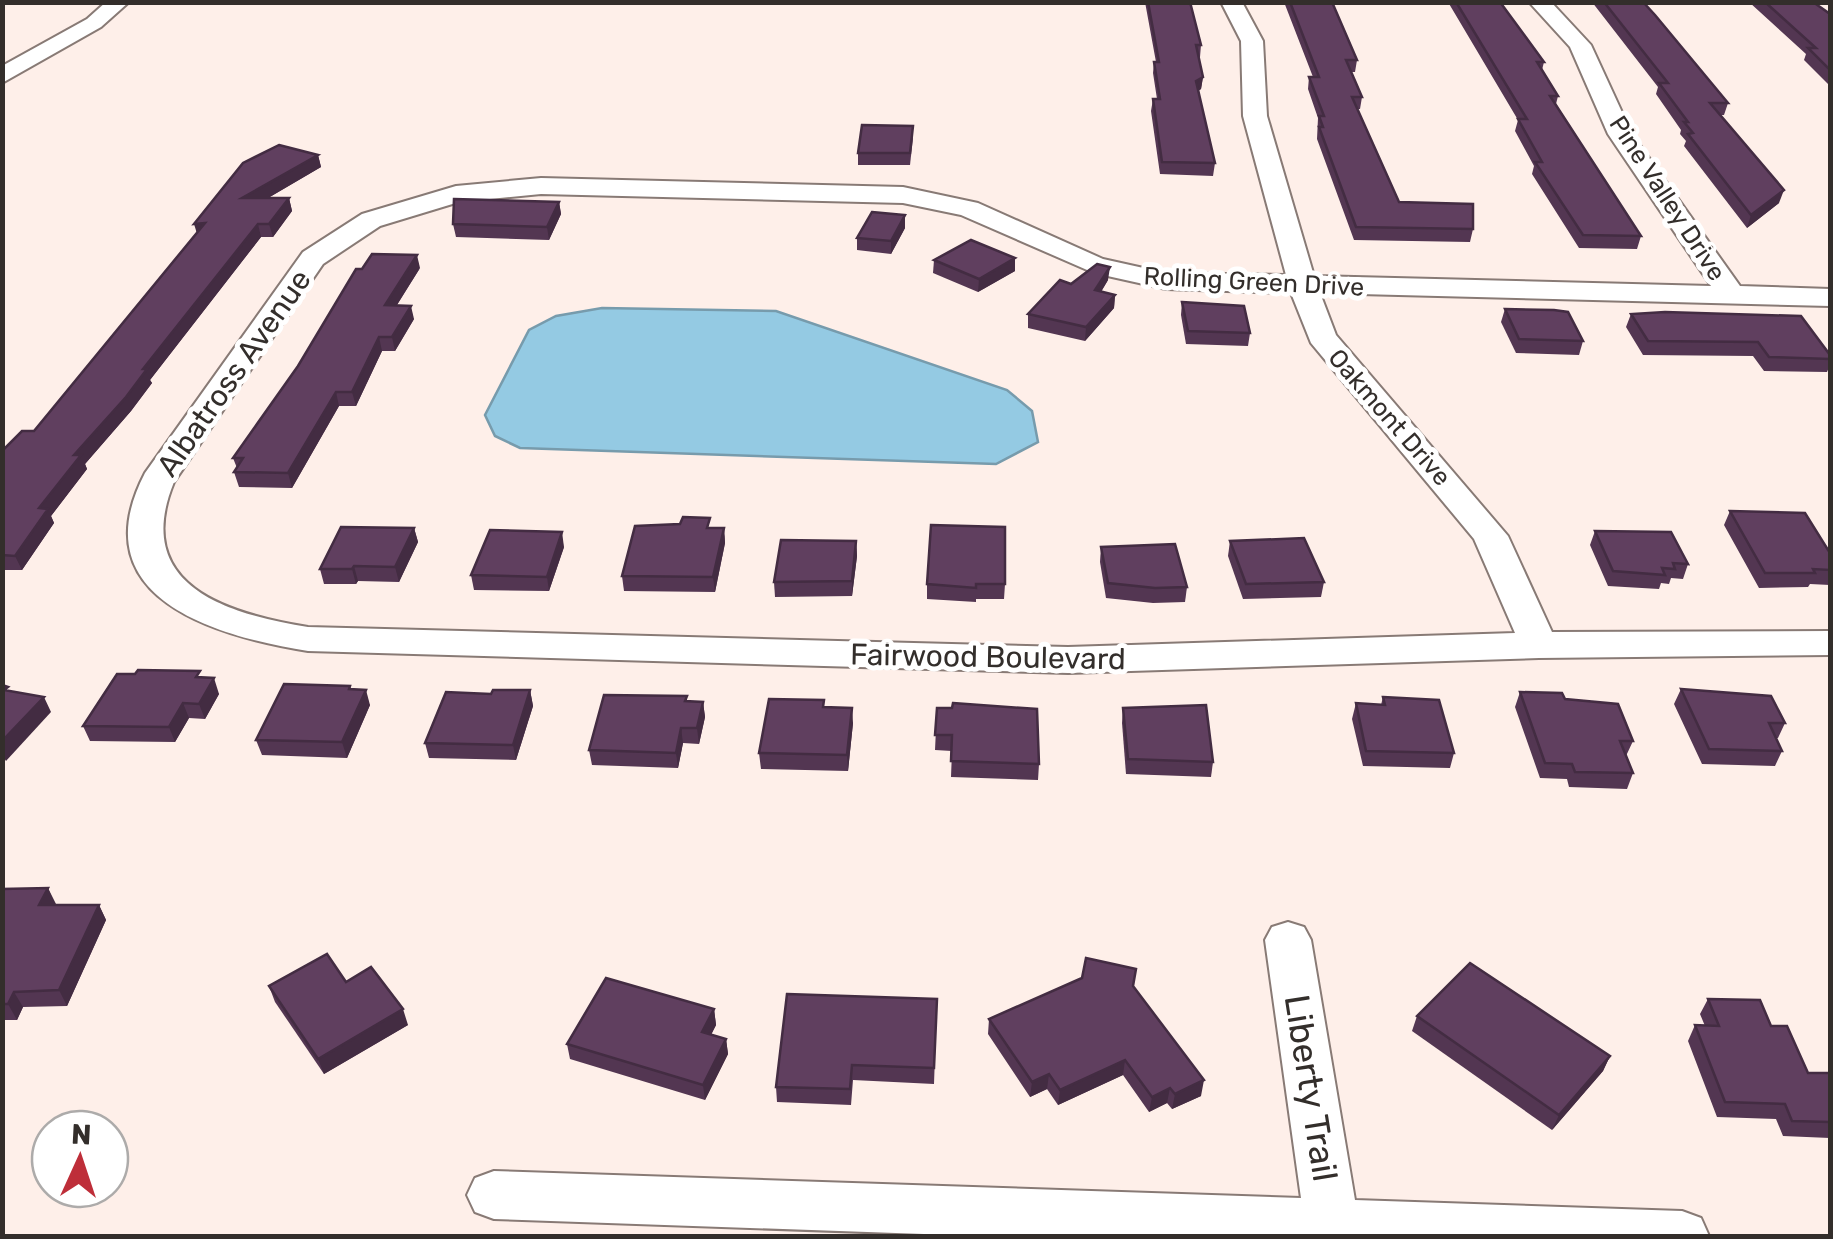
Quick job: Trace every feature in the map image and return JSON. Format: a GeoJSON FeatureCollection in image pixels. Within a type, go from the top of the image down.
{"type":"FeatureCollection","features":[{"type":"Feature","properties":{"kind":"street"},"geometry":{"type":"LineString","coordinates":[[2,76],[82,31],[119,2]]}},
{"type":"Feature","properties":{"kind":"street","name":"Oakmont Drive"},"geometry":{"type":"LineString","coordinates":[[1231,2],[1252,41],[1255,116],[1313,319],[1335,356],[1490,536],[1539,645]]}},
{"type":"Feature","properties":{"kind":"street","name":"Pine Valley Drive"},"geometry":{"type":"LineString","coordinates":[[1538,2],[1580,44],[1620,134],[1732,295]]}},
{"type":"Feature","properties":{"kind":"street","name":"Rolling Green Drive"},"geometry":{"type":"LineString","coordinates":[[395,211],[478,190],[541,186],[903,195],[969,209],[1066,254],[1129,274],[1204,284],[1830,297]]}},
{"type":"Feature","properties":{"kind":"street","name":"Albatross Avenue"},"geometry":{"type":"LineString","coordinates":[[160,580],[149,552],[146,516],[151,494],[162,474],[298,275],[350,231],[395,211]]}},
{"type":"Feature","properties":{"kind":"street","name":"Fairwood Boulevard"},"geometry":{"type":"LineString","coordinates":[[160,580],[188,603],[227,622],[308,640],[1068,660],[1539,645],[1830,643]]}},
{"type":"Feature","properties":{"kind":"street","name":"Liberty Trail"},"geometry":{"type":"LineString","coordinates":[[1288,940],[1333,1230]]}},
{"type":"Feature","properties":{"kind":"street"},"geometry":{"type":"LineString","coordinates":[[494,1195],[1333,1230],[1682,1236]]}},
{"type":"Feature","properties":{"kind":"water"},"geometry":{"type":"Polygon","coordinates":[[[602,308],[776,311],[1007,390],[1032,411],[1038,442],[996,464],[520,448],[495,436],[485,415],[529,330],[556,316],[602,308]]]}},
{"type":"Feature","properties":{"kind":"building"},"geometry":{"type":"Polygon","coordinates":[[[1148,2],[1190,2],[1201,45],[1196,45],[1203,77],[1196,81],[1215,163],[1162,162],[1153,99],[1160,99],[1154,62],[1159,62],[1148,2]]]}},
{"type":"Feature","properties":{"kind":"building"},"geometry":{"type":"Polygon","coordinates":[[[1290,2],[1332,2],[1357,60],[1346,60],[1362,97],[1352,97],[1399,202],[1473,204],[1473,229],[1356,227],[1319,127],[1323,127],[1319,116],[1324,116],[1309,77],[1319,77],[1290,2]]]}},
{"type":"Feature","properties":{"kind":"building"},"geometry":{"type":"Polygon","coordinates":[[[1456,2],[1500,2],[1544,62],[1537,62],[1558,96],[1550,96],[1641,236],[1583,235],[1535,162],[1542,162],[1518,119],[1527,119],[1456,2]]]}},
{"type":"Feature","properties":{"kind":"building"},"geometry":{"type":"Polygon","coordinates":[[[1604,2],[1643,2],[1728,103],[1710,103],[1784,190],[1751,215],[1688,134],[1693,133],[1684,122],[1688,122],[1659,83],[1668,83],[1604,2]]]}},
{"type":"Feature","properties":{"kind":"building"},"geometry":{"type":"Polygon","coordinates":[[[1765,2],[1813,2],[1830,14],[1830,70],[1808,48],[1816,48],[1765,2]]]}},
{"type":"Feature","properties":{"kind":"building"},"geometry":{"type":"Polygon","coordinates":[[[862,125],[913,126],[910,153],[858,153],[862,125]]]}},
{"type":"Feature","properties":{"kind":"building"},"geometry":{"type":"Polygon","coordinates":[[[279,145],[318,155],[242,198],[289,198],[269,224],[258,224],[143,369],[147,369],[126,397],[74,455],[81,455],[39,508],[48,509],[15,556],[2,555],[2,451],[22,431],[34,431],[205,223],[194,224],[243,163],[279,145]]]}},
{"type":"Feature","properties":{"kind":"building"},"geometry":{"type":"Polygon","coordinates":[[[454,199],[559,202],[547,227],[453,224],[454,199]]]}},
{"type":"Feature","properties":{"kind":"building"},"geometry":{"type":"Polygon","coordinates":[[[872,212],[905,215],[891,241],[857,238],[872,212]]]}},
{"type":"Feature","properties":{"kind":"building"},"geometry":{"type":"Polygon","coordinates":[[[971,240],[1015,258],[979,279],[934,260],[971,240]]]}},
{"type":"Feature","properties":{"kind":"building"},"geometry":{"type":"Polygon","coordinates":[[[372,254],[417,255],[385,305],[411,306],[392,337],[379,337],[352,392],[336,392],[288,473],[234,472],[243,458],[233,458],[298,366],[356,269],[362,269],[372,254]]]}},
{"type":"Feature","properties":{"kind":"building"},"geometry":{"type":"Polygon","coordinates":[[[1097,264],[1110,267],[1095,290],[1115,295],[1086,327],[1028,314],[1060,280],[1071,284],[1097,264]]]}},
{"type":"Feature","properties":{"kind":"building"},"geometry":{"type":"Polygon","coordinates":[[[1182,302],[1244,306],[1250,333],[1188,331],[1182,302]]]}},
{"type":"Feature","properties":{"kind":"building"},"geometry":{"type":"Polygon","coordinates":[[[1505,309],[1568,312],[1583,341],[1519,339],[1505,309]]]}},
{"type":"Feature","properties":{"kind":"building"},"geometry":{"type":"Polygon","coordinates":[[[1631,314],[1801,316],[1830,359],[1769,357],[1758,342],[1648,341],[1631,314]]]}},
{"type":"Feature","properties":{"kind":"building"},"geometry":{"type":"Polygon","coordinates":[[[1730,511],[1805,513],[1830,553],[1830,570],[1765,573],[1730,511]]]}},
{"type":"Feature","properties":{"kind":"building"},"geometry":{"type":"Polygon","coordinates":[[[683,517],[710,518],[707,528],[724,528],[713,577],[622,576],[635,526],[680,524],[683,517]]]}},
{"type":"Feature","properties":{"kind":"building"},"geometry":{"type":"Polygon","coordinates":[[[931,525],[1005,527],[1005,584],[976,584],[976,588],[927,584],[931,525]]]}},
{"type":"Feature","properties":{"kind":"building"},"geometry":{"type":"Polygon","coordinates":[[[341,527],[414,528],[395,567],[320,569],[341,527]]]}},
{"type":"Feature","properties":{"kind":"building"},"geometry":{"type":"Polygon","coordinates":[[[490,530],[562,532],[547,577],[471,575],[490,530]]]}},
{"type":"Feature","properties":{"kind":"building"},"geometry":{"type":"Polygon","coordinates":[[[1595,531],[1671,532],[1688,564],[1673,563],[1675,569],[1662,568],[1665,575],[1613,571],[1595,531]]]}},
{"type":"Feature","properties":{"kind":"building"},"geometry":{"type":"Polygon","coordinates":[[[1304,538],[1324,582],[1246,584],[1230,541],[1304,538]]]}},
{"type":"Feature","properties":{"kind":"building"},"geometry":{"type":"Polygon","coordinates":[[[781,540],[856,541],[852,581],[774,582],[781,540]]]}},
{"type":"Feature","properties":{"kind":"building"},"geometry":{"type":"Polygon","coordinates":[[[1175,544],[1187,587],[1108,583],[1101,547],[1175,544]]]}},
{"type":"Feature","properties":{"kind":"building"},"geometry":{"type":"Polygon","coordinates":[[[138,670],[200,671],[196,677],[214,678],[199,704],[183,703],[169,727],[83,726],[117,674],[135,674],[138,670]]]}},
{"type":"Feature","properties":{"kind":"building"},"geometry":{"type":"Polygon","coordinates":[[[284,684],[366,690],[342,742],[256,740],[284,684]]]}},
{"type":"Feature","properties":{"kind":"building"},"geometry":{"type":"Polygon","coordinates":[[[2,685],[8,687],[4,690],[44,697],[2,741],[2,685]]]}},
{"type":"Feature","properties":{"kind":"building"},"geometry":{"type":"Polygon","coordinates":[[[1681,689],[1771,696],[1785,723],[1769,723],[1782,751],[1709,749],[1681,689]]]}},
{"type":"Feature","properties":{"kind":"building"},"geometry":{"type":"Polygon","coordinates":[[[493,690],[530,690],[513,745],[425,743],[446,692],[491,694],[493,690]]]}},
{"type":"Feature","properties":{"kind":"building"},"geometry":{"type":"Polygon","coordinates":[[[1520,692],[1562,693],[1565,699],[1618,704],[1633,741],[1620,741],[1633,773],[1575,772],[1572,764],[1545,763],[1520,692]]]}},
{"type":"Feature","properties":{"kind":"building"},"geometry":{"type":"Polygon","coordinates":[[[604,695],[687,696],[685,701],[703,702],[697,728],[681,728],[676,753],[589,750],[604,695]]]}},
{"type":"Feature","properties":{"kind":"building"},"geometry":{"type":"Polygon","coordinates":[[[1383,697],[1439,700],[1454,753],[1366,751],[1356,703],[1385,705],[1383,697]]]}},
{"type":"Feature","properties":{"kind":"building"},"geometry":{"type":"Polygon","coordinates":[[[769,699],[824,700],[823,707],[852,708],[847,755],[759,753],[769,699]]]}},
{"type":"Feature","properties":{"kind":"building"},"geometry":{"type":"Polygon","coordinates":[[[953,703],[1037,709],[1039,764],[951,761],[952,735],[935,735],[937,708],[952,708],[953,703]]]}},
{"type":"Feature","properties":{"kind":"building"},"geometry":{"type":"Polygon","coordinates":[[[1206,705],[1213,762],[1128,759],[1123,708],[1206,705]]]}},
{"type":"Feature","properties":{"kind":"building"},"geometry":{"type":"Polygon","coordinates":[[[48,888],[39,905],[99,905],[59,990],[14,992],[8,1004],[2,1004],[2,889],[48,888]]]}},
{"type":"Feature","properties":{"kind":"building"},"geometry":{"type":"Polygon","coordinates":[[[327,954],[346,982],[371,967],[403,1009],[318,1059],[269,986],[327,954]]]}},
{"type":"Feature","properties":{"kind":"building"},"geometry":{"type":"Polygon","coordinates":[[[1086,958],[1136,969],[1133,986],[1204,1080],[1175,1094],[1170,1088],[1152,1097],[1125,1060],[1060,1090],[1049,1074],[1032,1082],[989,1019],[1082,978],[1086,958]]]}},
{"type":"Feature","properties":{"kind":"building"},"geometry":{"type":"Polygon","coordinates":[[[1470,963],[1610,1056],[1559,1115],[1417,1016],[1470,963]]]}},
{"type":"Feature","properties":{"kind":"building"},"geometry":{"type":"Polygon","coordinates":[[[606,978],[714,1009],[702,1032],[726,1039],[703,1085],[567,1044],[606,978]]]}},
{"type":"Feature","properties":{"kind":"building"},"geometry":{"type":"Polygon","coordinates":[[[787,994],[937,999],[934,1068],[852,1065],[850,1089],[776,1087],[787,994]]]}},
{"type":"Feature","properties":{"kind":"building"},"geometry":{"type":"Polygon","coordinates":[[[1708,999],[1760,1000],[1771,1026],[1787,1026],[1808,1073],[1830,1073],[1830,1122],[1792,1121],[1785,1104],[1725,1102],[1695,1025],[1719,1026],[1708,999]]]}}]}
